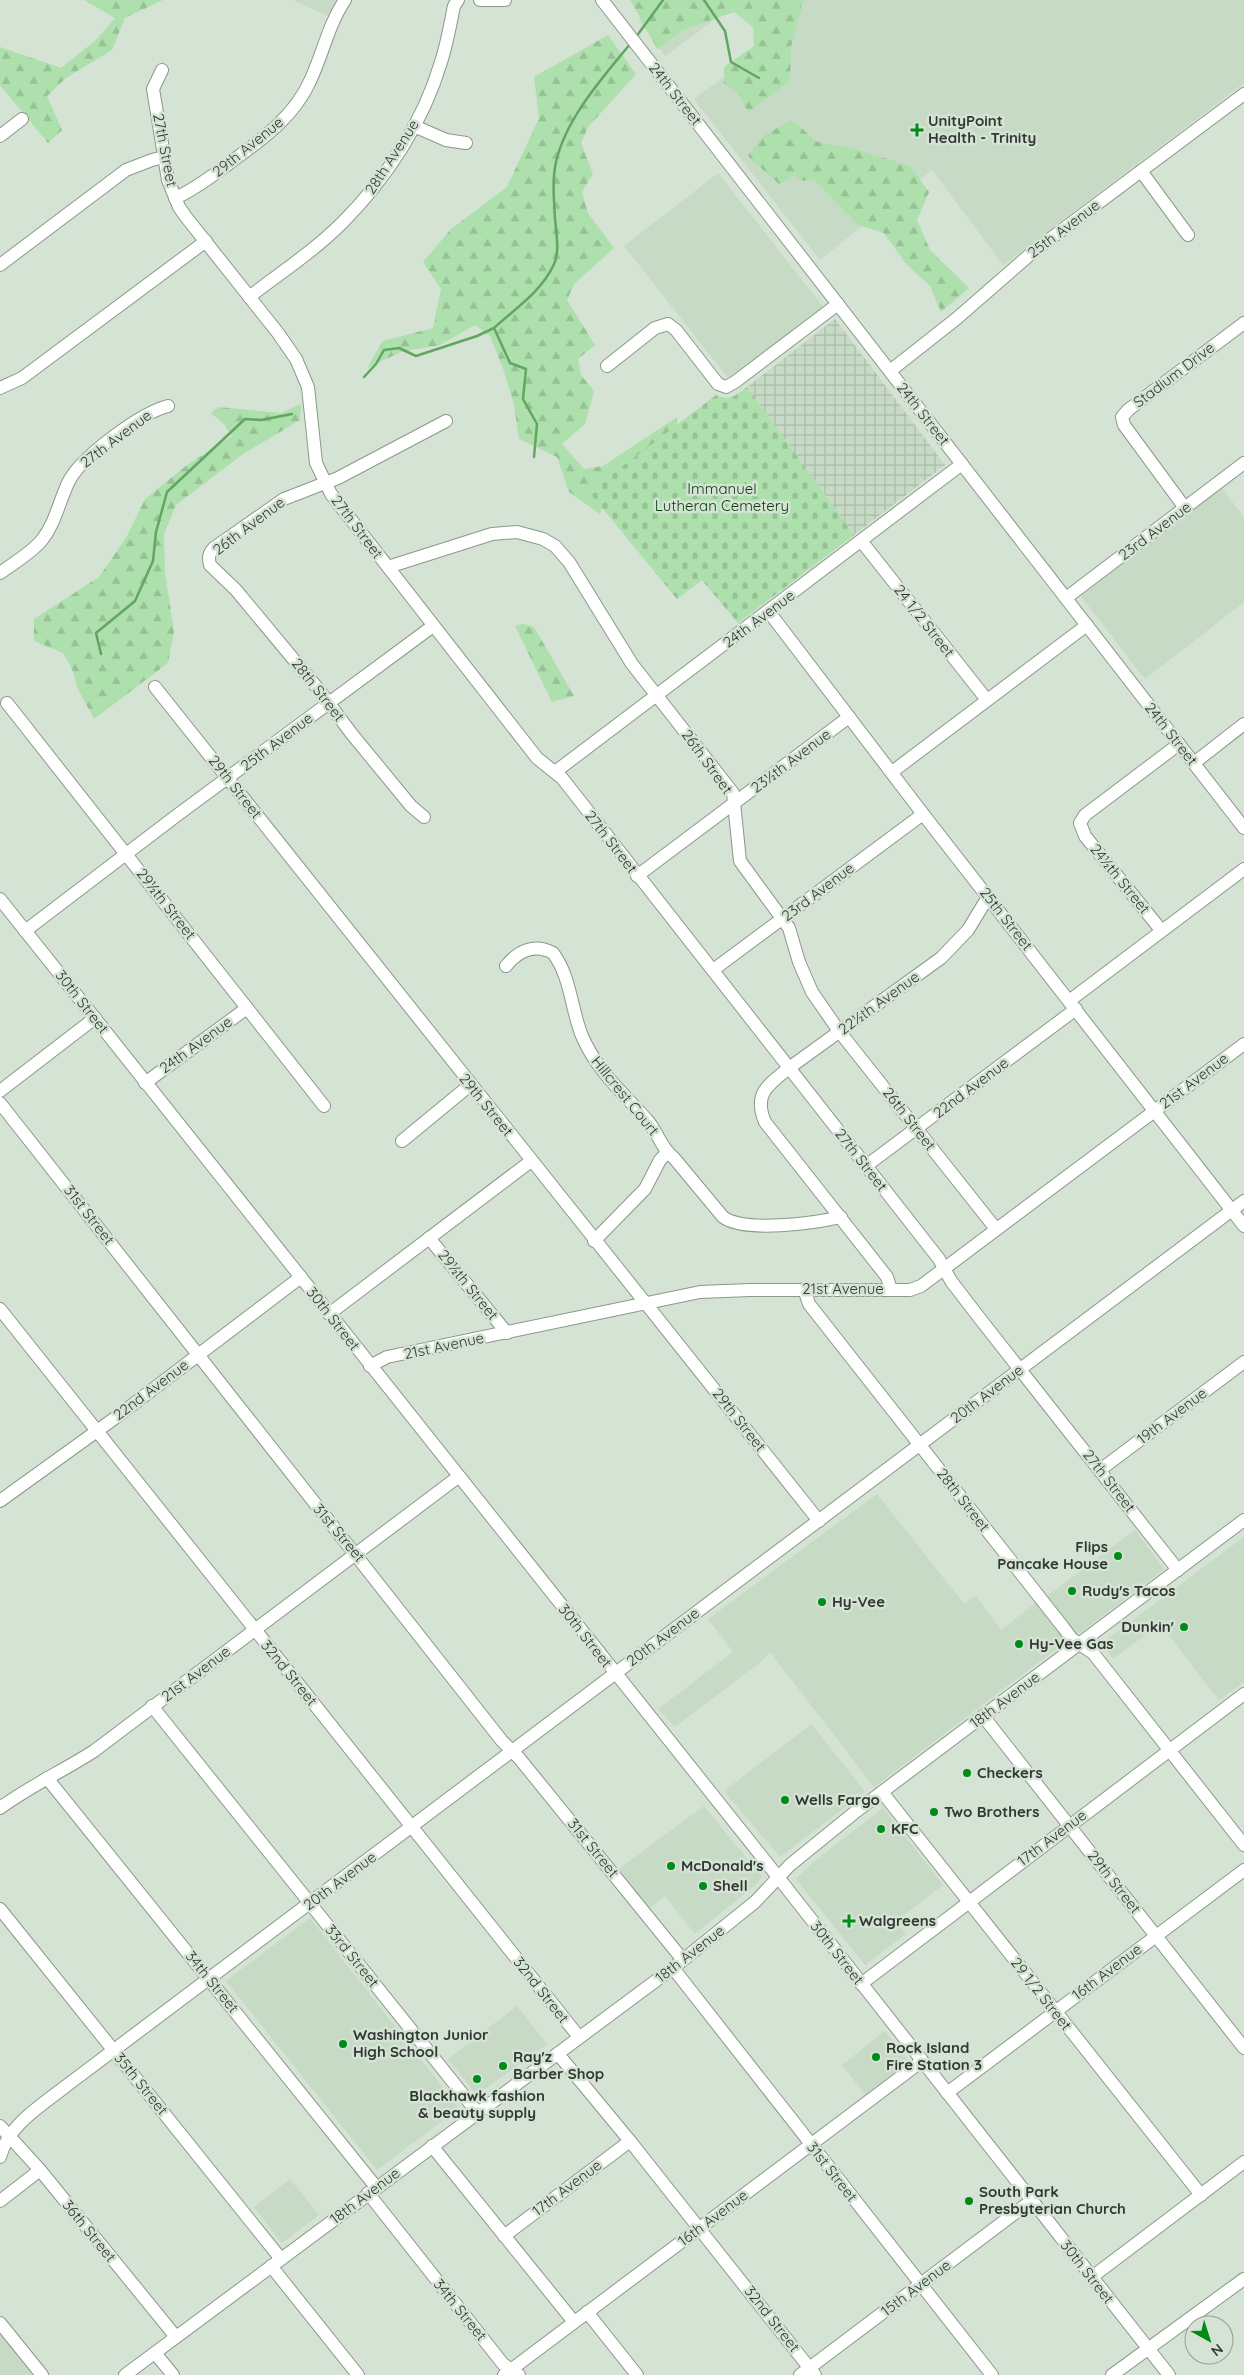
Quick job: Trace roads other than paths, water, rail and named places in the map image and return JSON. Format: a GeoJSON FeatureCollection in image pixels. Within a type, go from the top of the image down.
{"type":"FeatureCollection","features":[{"type":"Feature","properties":{"kind":"street","name":"29th Avenue"},"geometry":{"type":"LineString","coordinates":[[175,198],[190,192],[258,142],[274,129],[294,107],[309,83],[326,37],[345,0]]}},
{"type":"Feature","properties":{"kind":"street","name":"28th Avenue"},"geometry":{"type":"LineString","coordinates":[[249,297],[342,224],[381,179],[414,126],[441,62],[454,6],[458,0]]}},
{"type":"Feature","properties":{"kind":"street"},"geometry":{"type":"LineString","coordinates":[[480,0],[504,0]]}},
{"type":"Feature","properties":{"kind":"street","name":"24th Street"},"geometry":{"type":"LineString","coordinates":[[602,0],[1244,828]]}},
{"type":"Feature","properties":{"kind":"street","name":"27th Street"},"geometry":{"type":"LineString","coordinates":[[162,70],[153,88],[168,180],[175,198],[186,217],[288,346],[302,371],[308,387],[316,463],[325,483],[433,626],[537,758],[562,778],[637,876],[940,1259],[951,1281],[1178,1570]]}},
{"type":"Feature","properties":{"kind":"street","name":"25th Avenue"},"geometry":{"type":"LineString","coordinates":[[890,371],[956,319],[1034,251],[1244,94]]}},
{"type":"Feature","properties":{"kind":"street"},"geometry":{"type":"LineString","coordinates":[[0,136],[22,119]]}},
{"type":"Feature","properties":{"kind":"street"},"geometry":{"type":"LineString","coordinates":[[414,126],[446,140],[466,143]]}},
{"type":"Feature","properties":{"kind":"street"},"geometry":{"type":"LineString","coordinates":[[0,265],[126,170],[144,162],[164,157]]}},
{"type":"Feature","properties":{"kind":"street"},"geometry":{"type":"LineString","coordinates":[[1141,171],[1188,235]]}},
{"type":"Feature","properties":{"kind":"street"},"geometry":{"type":"LineString","coordinates":[[0,388],[22,378],[206,241]]}},
{"type":"Feature","properties":{"kind":"street"},"geometry":{"type":"LineString","coordinates":[[607,366],[655,328],[664,324],[672,326],[712,378],[722,386],[731,385],[838,304]]}},
{"type":"Feature","properties":{"kind":"street","name":"Stadium Drive"},"geometry":{"type":"LineString","coordinates":[[1185,508],[1124,425],[1122,417],[1128,410],[1244,323]]}},
{"type":"Feature","properties":{"kind":"street","name":"27th Avenue"},"geometry":{"type":"LineString","coordinates":[[0,573],[41,541],[56,517],[66,487],[78,466],[93,453],[151,412],[168,406]]}},
{"type":"Feature","properties":{"kind":"street","name":"26th Avenue"},"geometry":{"type":"LineString","coordinates":[[210,565],[209,553],[214,548],[268,508],[298,492],[325,483],[446,421]]}},
{"type":"Feature","properties":{"kind":"street","name":"23rd Avenue"},"geometry":{"type":"LineString","coordinates":[[1066,598],[1244,463]]}},
{"type":"Feature","properties":{"kind":"street","name":"24th Avenue"},"geometry":{"type":"LineString","coordinates":[[555,772],[862,542],[962,464]]}},
{"type":"Feature","properties":{"kind":"street","name":"26th Street"},"geometry":{"type":"LineString","coordinates":[[388,567],[492,534],[517,532],[543,539],[555,546],[569,562],[632,664],[729,787],[734,803],[740,861],[784,918],[792,934],[800,962],[812,992],[840,1031],[996,1229]]}},
{"type":"Feature","properties":{"kind":"street","name":"24 1/2 Street"},"geometry":{"type":"LineString","coordinates":[[862,542],[986,700]]}},
{"type":"Feature","properties":{"kind":"street","name":"28th Street"},"geometry":{"type":"LineString","coordinates":[[210,565],[236,590],[329,702],[351,733],[411,806],[424,817]]}},
{"type":"Feature","properties":{"kind":"street","name":"25th Street"},"geometry":{"type":"LineString","coordinates":[[769,612],[923,814],[1244,1226]]}},
{"type":"Feature","properties":{"kind":"street"},"geometry":{"type":"LineString","coordinates":[[892,772],[1087,624]]}},
{"type":"Feature","properties":{"kind":"street","name":"25th Avenue"},"geometry":{"type":"LineString","coordinates":[[26,931],[126,854],[433,626]]}},
{"type":"Feature","properties":{"kind":"street","name":"29th Street"},"geometry":{"type":"LineString","coordinates":[[154,687],[819,1521]]}},
{"type":"Feature","properties":{"kind":"street","name":"29½th Street"},"geometry":{"type":"LineString","coordinates":[[7,703],[324,1106]]}},
{"type":"Feature","properties":{"kind":"street","name":"23½th Avenue"},"geometry":{"type":"LineString","coordinates":[[637,876],[849,717]]}},
{"type":"Feature","properties":{"kind":"street"},"geometry":{"type":"LineString","coordinates":[[1194,763],[1244,724]]}},
{"type":"Feature","properties":{"kind":"street","name":"24½th Street"},"geometry":{"type":"LineString","coordinates":[[1161,930],[1085,836],[1080,826],[1085,815],[1179,744]]}},
{"type":"Feature","properties":{"kind":"street","name":"23rd Avenue"},"geometry":{"type":"LineString","coordinates":[[713,970],[923,814]]}},
{"type":"Feature","properties":{"kind":"street","name":"22nd Avenue"},"geometry":{"type":"LineString","coordinates":[[866,1166],[918,1128],[1073,1005],[1161,930],[1244,869]]}},
{"type":"Feature","properties":{"kind":"street","name":"22½th Avenue"},"geometry":{"type":"LineString","coordinates":[[841,1217],[765,1122],[760,1107],[764,1091],[789,1068],[941,958],[968,930],[988,897]]}},
{"type":"Feature","properties":{"kind":"street","name":"30th Street"},"geometry":{"type":"LineString","coordinates":[[0,899],[778,1877],[1169,2375]]}},
{"type":"Feature","properties":{"kind":"street","name":"Hillcrest Court"},"geometry":{"type":"LineString","coordinates":[[506,966],[514,956],[532,948],[553,953],[564,972],[578,1024],[592,1057],[610,1081],[648,1121],[667,1153],[674,1158],[723,1218],[734,1223],[811,1224],[841,1217]]}},
{"type":"Feature","properties":{"kind":"street","name":"24th Avenue"},"geometry":{"type":"LineString","coordinates":[[145,1082],[247,1008]]}},
{"type":"Feature","properties":{"kind":"street"},"geometry":{"type":"LineString","coordinates":[[0,1091],[95,1018]]}},
{"type":"Feature","properties":{"kind":"street","name":"21st Avenue"},"geometry":{"type":"LineString","coordinates":[[370,1366],[387,1357],[714,1291],[916,1289],[1244,1044]]}},
{"type":"Feature","properties":{"kind":"street"},"geometry":{"type":"LineString","coordinates":[[402,1141],[470,1085]]}},
{"type":"Feature","properties":{"kind":"street","name":"31st Street"},"geometry":{"type":"LineString","coordinates":[[0,1103],[512,1751],[637,1902],[678,1964],[810,2144],[992,2375]]}},
{"type":"Feature","properties":{"kind":"street"},"geometry":{"type":"LineString","coordinates":[[594,1241],[645,1189],[660,1160],[667,1153]]}},
{"type":"Feature","properties":{"kind":"street"},"geometry":{"type":"LineString","coordinates":[[329,1314],[531,1161]]}},
{"type":"Feature","properties":{"kind":"street","name":"20th Avenue"},"geometry":{"type":"LineString","coordinates":[[0,2157],[9,2137],[24,2119],[614,1673],[1244,1201]]}},
{"type":"Feature","properties":{"kind":"street"},"geometry":{"type":"LineString","coordinates":[[841,1217],[887,1278],[892,1290]]}},
{"type":"Feature","properties":{"kind":"street","name":"29½th Street"},"geometry":{"type":"LineString","coordinates":[[429,1238],[507,1333]]}},
{"type":"Feature","properties":{"kind":"street","name":"22nd Avenue"},"geometry":{"type":"LineString","coordinates":[[0,1501],[97,1431],[301,1277]]}},
{"type":"Feature","properties":{"kind":"street","name":"28th Street"},"geometry":{"type":"LineString","coordinates":[[804,1289],[809,1304],[1063,1627],[1080,1644],[1093,1652],[1244,1845]]}},
{"type":"Feature","properties":{"kind":"street","name":"32nd Street"},"geometry":{"type":"LineString","coordinates":[[0,1309],[579,2038]]}},
{"type":"Feature","properties":{"kind":"street","name":"19th Avenue"},"geometry":{"type":"LineString","coordinates":[[1100,1470],[1244,1362]]}},
{"type":"Feature","properties":{"kind":"street","name":"21st Avenue"},"geometry":{"type":"LineString","coordinates":[[0,1808],[94,1751],[458,1477]]}},
{"type":"Feature","properties":{"kind":"street","name":"18th Avenue"},"geometry":{"type":"LineString","coordinates":[[125,2375],[678,1964],[755,1902],[790,1865],[882,1792],[1244,1520]]}},
{"type":"Feature","properties":{"kind":"street","name":"17th Avenue"},"geometry":{"type":"LineString","coordinates":[[861,1984],[1244,1694]]}},
{"type":"Feature","properties":{"kind":"street","name":"33rd Street"},"geometry":{"type":"LineString","coordinates":[[152,1706],[477,2112]]}},
{"type":"Feature","properties":{"kind":"street","name":"29th Street"},"geometry":{"type":"LineString","coordinates":[[983,1716],[1244,2048]]}},
{"type":"Feature","properties":{"kind":"street","name":"34th Street"},"geometry":{"type":"LineString","coordinates":[[47,1778],[209,1979],[503,2364],[512,2373]]}},
{"type":"Feature","properties":{"kind":"street","name":"29 1/2 Street"},"geometry":{"type":"LineString","coordinates":[[882,1792],[1200,2196]]}},
{"type":"Feature","properties":{"kind":"street","name":"16th Avenue"},"geometry":{"type":"LineString","coordinates":[[947,2093],[1244,1870]]}},
{"type":"Feature","properties":{"kind":"street","name":"35th Street"},"geometry":{"type":"LineString","coordinates":[[0,1909],[115,2051],[276,2263],[358,2375]]}},
{"type":"Feature","properties":{"kind":"street","name":"32nd Street"},"geometry":{"type":"LineString","coordinates":[[558,2054],[700,2228],[808,2372]]}},
{"type":"Feature","properties":{"kind":"street","name":"16th Avenue"},"geometry":{"type":"LineString","coordinates":[[512,2373],[587,2312],[922,2061]]}},
{"type":"Feature","properties":{"kind":"street","name":"36th Street"},"geometry":{"type":"LineString","coordinates":[[0,2126],[40,2170],[176,2337]]}},
{"type":"Feature","properties":{"kind":"street","name":"17th Avenue"},"geometry":{"type":"LineString","coordinates":[[504,2236],[630,2140]]}},
{"type":"Feature","properties":{"kind":"street"},"geometry":{"type":"LineString","coordinates":[[432,2146],[574,2322]]}},
{"type":"Feature","properties":{"kind":"street"},"geometry":{"type":"LineString","coordinates":[[1092,2277],[1244,2162]]}},
{"type":"Feature","properties":{"kind":"street"},"geometry":{"type":"LineString","coordinates":[[0,2201],[40,2170]]}},
{"type":"Feature","properties":{"kind":"street","name":"15th Avenue"},"geometry":{"type":"LineString","coordinates":[[808,2372],[1031,2201]]}},
{"type":"Feature","properties":{"kind":"street"},"geometry":{"type":"LineString","coordinates":[[1112,2375],[1244,2279]]}},
{"type":"Feature","properties":{"kind":"street"},"geometry":{"type":"LineString","coordinates":[[587,2312],[637,2375]]}},
{"type":"Feature","properties":{"kind":"street"},"geometry":{"type":"LineString","coordinates":[[0,2323],[42,2375]]}},
{"type":"Feature","properties":{"kind":"street"},"geometry":{"type":"LineString","coordinates":[[155,2353],[173,2375]]}},
{"type":"Feature","properties":{"kind":"waterway"},"geometry":{"type":"LineString","coordinates":[[636,37],[663,0]]}},
{"type":"Feature","properties":{"kind":"waterway"},"geometry":{"type":"LineString","coordinates":[[704,0],[725,31],[731,62],[759,78]]}},
{"type":"Feature","properties":{"kind":"waterway"},"geometry":{"type":"LineString","coordinates":[[534,457],[537,424],[523,399],[526,369],[510,363],[494,328],[536,291],[554,264],[557,248],[554,176],[561,146],[568,130],[587,99],[631,43]]}},
{"type":"Feature","properties":{"kind":"waterway"},"geometry":{"type":"LineString","coordinates":[[364,377],[376,364],[384,350],[399,348],[416,356],[477,336],[494,328]]}},
{"type":"Feature","properties":{"kind":"waterway"},"geometry":{"type":"LineString","coordinates":[[101,654],[96,633],[135,601],[153,561],[156,532],[167,492],[245,419],[261,420],[292,414]]}},
{"type":"Feature","properties":{"kind":"place","name":"UnityPoint Health - Trinity"},"geometry":{"type":"Point","coordinates":[917,130]}},
{"type":"Feature","properties":{"kind":"place","name":"Flips Pancake House"},"geometry":{"type":"Point","coordinates":[1118,1556]}},
{"type":"Feature","properties":{"kind":"place","name":"Rudy's Tacos"},"geometry":{"type":"Point","coordinates":[1072,1591]}},
{"type":"Feature","properties":{"kind":"place","name":"Hy-Vee"},"geometry":{"type":"Point","coordinates":[822,1602]}},
{"type":"Feature","properties":{"kind":"place","name":"Dunkin'"},"geometry":{"type":"Point","coordinates":[1184,1627]}},
{"type":"Feature","properties":{"kind":"place","name":"Hy-Vee Gas"},"geometry":{"type":"Point","coordinates":[1019,1644]}},
{"type":"Feature","properties":{"kind":"place","name":"Checkers"},"geometry":{"type":"Point","coordinates":[967,1773]}},
{"type":"Feature","properties":{"kind":"place","name":"Wells Fargo"},"geometry":{"type":"Point","coordinates":[785,1800]}},
{"type":"Feature","properties":{"kind":"place","name":"Two Brothers"},"geometry":{"type":"Point","coordinates":[934,1812]}},
{"type":"Feature","properties":{"kind":"place","name":"KFC"},"geometry":{"type":"Point","coordinates":[881,1829]}},
{"type":"Feature","properties":{"kind":"place","name":"McDonald's"},"geometry":{"type":"Point","coordinates":[671,1866]}},
{"type":"Feature","properties":{"kind":"place","name":"Shell"},"geometry":{"type":"Point","coordinates":[703,1886]}},
{"type":"Feature","properties":{"kind":"place","name":"Walgreens"},"geometry":{"type":"Point","coordinates":[849,1921]}},
{"type":"Feature","properties":{"kind":"place","name":"Washington Junior High School"},"geometry":{"type":"Point","coordinates":[343,2044]}},
{"type":"Feature","properties":{"kind":"place","name":"Rock Island Fire Station 3"},"geometry":{"type":"Point","coordinates":[876,2057]}},
{"type":"Feature","properties":{"kind":"place","name":"Ray'z Barber Shop"},"geometry":{"type":"Point","coordinates":[503,2066]}},
{"type":"Feature","properties":{"kind":"place","name":"Blackhawk fashion & beauty supply"},"geometry":{"type":"Point","coordinates":[477,2079]}},
{"type":"Feature","properties":{"kind":"place","name":"South Park Presbyterian Church"},"geometry":{"type":"Point","coordinates":[969,2201]}},
{"type":"Feature","properties":{"kind":"park label","name":"Immanuel Lutheran Cemetery"},"geometry":{"type":"Point","coordinates":[722,498]}}]}
